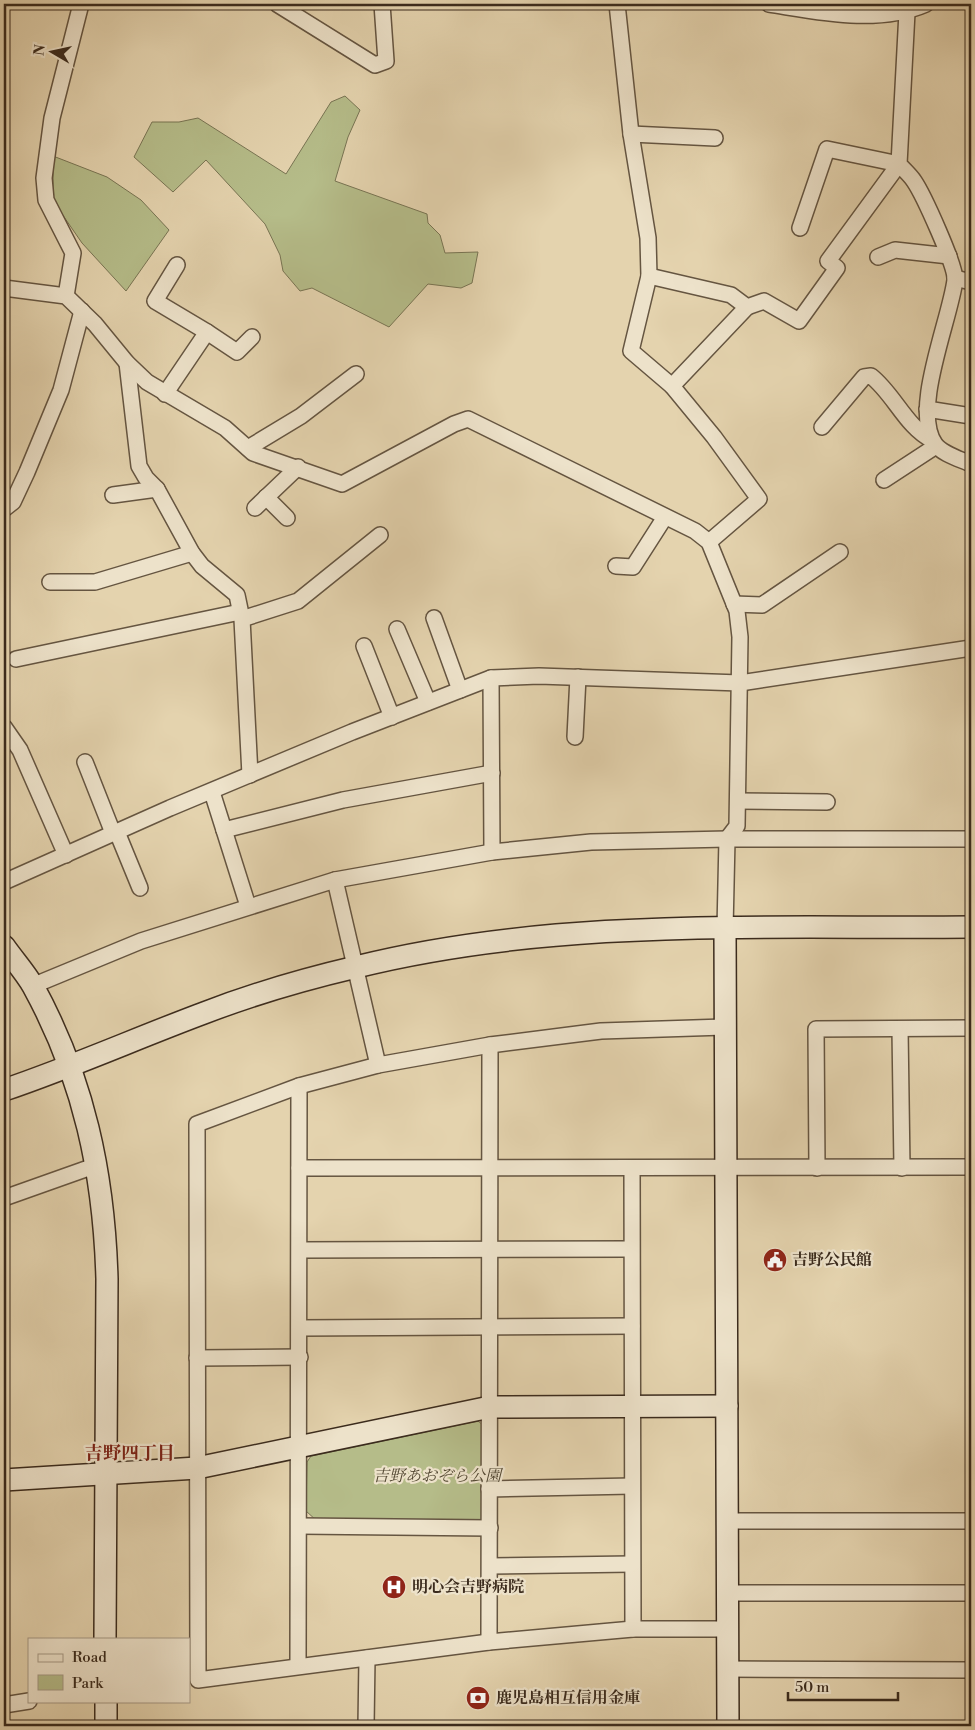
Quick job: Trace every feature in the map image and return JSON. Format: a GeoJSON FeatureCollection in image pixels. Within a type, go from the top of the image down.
{"type":"FeatureCollection","features":[{"type":"Feature","properties":{"kind":"street"},"geometry":{"type":"LineString","coordinates":[[66,296],[73,253],[46,200],[44,178],[52,118],[80,4]]}},
{"type":"Feature","properties":{"kind":"street"},"geometry":{"type":"LineString","coordinates":[[277,4],[375,65],[386,62],[382,4]]}},
{"type":"Feature","properties":{"kind":"street"},"geometry":{"type":"LineString","coordinates":[[616,4],[631,134],[648,238],[649,276],[630,351],[672,386],[714,437],[759,499],[709,542]]}},
{"type":"Feature","properties":{"kind":"street"},"geometry":{"type":"LineString","coordinates":[[770,4],[812,7],[859,16],[872,9],[907,12],[926,4]]}},
{"type":"Feature","properties":{"kind":"street"},"geometry":{"type":"LineString","coordinates":[[672,386],[747,307],[764,301],[799,321],[837,268],[828,261],[899,164],[907,12]]}},
{"type":"Feature","properties":{"kind":"street"},"geometry":{"type":"LineString","coordinates":[[631,134],[715,138]]}},
{"type":"Feature","properties":{"kind":"street"},"geometry":{"type":"LineString","coordinates":[[800,228],[828,149],[899,164],[915,183],[949,256],[955,278],[938,347],[928,409],[927,429],[934,443]]}},
{"type":"Feature","properties":{"kind":"street"},"geometry":{"type":"LineString","coordinates":[[878,256],[895,250],[949,256]]}},
{"type":"Feature","properties":{"kind":"street"},"geometry":{"type":"LineString","coordinates":[[178,265],[156,301],[237,352],[252,337]]}},
{"type":"Feature","properties":{"kind":"street"},"geometry":{"type":"LineString","coordinates":[[649,276],[731,295],[747,307]]}},
{"type":"Feature","properties":{"kind":"street"},"geometry":{"type":"LineString","coordinates":[[955,278],[971,282]]}},
{"type":"Feature","properties":{"kind":"street"},"geometry":{"type":"LineString","coordinates":[[4,288],[66,296],[82,311],[127,363],[165,394],[225,428],[253,453],[275,462],[298,467],[342,484],[454,424],[468,420],[495,431],[695,531],[709,542],[734,604],[740,637],[737,826],[727,839],[725,929],[728,1726]]}},
{"type":"Feature","properties":{"kind":"street"},"geometry":{"type":"LineString","coordinates":[[4,509],[13,502],[61,390],[82,311]]}},
{"type":"Feature","properties":{"kind":"street"},"geometry":{"type":"LineString","coordinates":[[165,394],[207,332]]}},
{"type":"Feature","properties":{"kind":"street"},"geometry":{"type":"LineString","coordinates":[[127,363],[139,466],[157,489],[192,553],[202,566],[237,596],[241,615],[250,775]]}},
{"type":"Feature","properties":{"kind":"street"},"geometry":{"type":"LineString","coordinates":[[248,448],[301,416],[356,374]]}},
{"type":"Feature","properties":{"kind":"street"},"geometry":{"type":"LineString","coordinates":[[822,427],[864,377],[871,376],[882,385],[920,434],[971,464]]}},
{"type":"Feature","properties":{"kind":"street"},"geometry":{"type":"LineString","coordinates":[[928,409],[971,416]]}},
{"type":"Feature","properties":{"kind":"street"},"geometry":{"type":"LineString","coordinates":[[884,480],[934,443]]}},
{"type":"Feature","properties":{"kind":"street"},"geometry":{"type":"LineString","coordinates":[[255,508],[298,467]]}},
{"type":"Feature","properties":{"kind":"street"},"geometry":{"type":"LineString","coordinates":[[113,495],[157,489]]}},
{"type":"Feature","properties":{"kind":"street"},"geometry":{"type":"LineString","coordinates":[[266,497],[288,518]]}},
{"type":"Feature","properties":{"kind":"street"},"geometry":{"type":"LineString","coordinates":[[616,566],[632,567],[665,517]]}},
{"type":"Feature","properties":{"kind":"street"},"geometry":{"type":"LineString","coordinates":[[16,659],[241,615],[298,601],[380,535]]}},
{"type":"Feature","properties":{"kind":"street"},"geometry":{"type":"LineString","coordinates":[[734,604],[762,605],[840,552]]}},
{"type":"Feature","properties":{"kind":"street"},"geometry":{"type":"LineString","coordinates":[[50,582],[95,582],[192,553]]}},
{"type":"Feature","properties":{"kind":"street"},"geometry":{"type":"LineString","coordinates":[[434,618],[460,690]]}},
{"type":"Feature","properties":{"kind":"street"},"geometry":{"type":"LineString","coordinates":[[396,629],[428,702]]}},
{"type":"Feature","properties":{"kind":"street"},"geometry":{"type":"LineString","coordinates":[[364,646],[392,716]]}},
{"type":"Feature","properties":{"kind":"street"},"geometry":{"type":"LineString","coordinates":[[4,882],[115,832],[250,775],[392,716],[491,678],[539,676],[740,682],[971,648]]}},
{"type":"Feature","properties":{"kind":"street"},"geometry":{"type":"LineString","coordinates":[[575,736],[578,677]]}},
{"type":"Feature","properties":{"kind":"street"},"geometry":{"type":"LineString","coordinates":[[491,678],[492,852]]}},
{"type":"Feature","properties":{"kind":"street"},"geometry":{"type":"LineString","coordinates":[[6,734],[20,750],[66,854]]}},
{"type":"Feature","properties":{"kind":"street"},"geometry":{"type":"LineString","coordinates":[[85,762],[140,888]]}},
{"type":"Feature","properties":{"kind":"street"},"geometry":{"type":"LineString","coordinates":[[224,830],[343,800],[492,773]]}},
{"type":"Feature","properties":{"kind":"street"},"geometry":{"type":"LineString","coordinates":[[212,792],[248,906]]}},
{"type":"Feature","properties":{"kind":"street"},"geometry":{"type":"LineString","coordinates":[[738,801],[827,802]]}},
{"type":"Feature","properties":{"kind":"street"},"geometry":{"type":"LineString","coordinates":[[32,986],[141,941],[335,880],[492,852],[591,842],[727,839],[971,839]]}},
{"type":"Feature","properties":{"kind":"street"},"geometry":{"type":"LineString","coordinates":[[335,880],[357,966],[378,1065]]}},
{"type":"Feature","properties":{"kind":"street"},"geometry":{"type":"LineString","coordinates":[[4,1090],[206,1012],[272,990],[357,966],[432,950],[498,940],[592,932],[971,927]]}},
{"type":"Feature","properties":{"kind":"street"},"geometry":{"type":"LineString","coordinates":[[4,946],[32,986],[76,1080],[97,1165],[106,1238],[107,1279],[105,1638]]}},
{"type":"Feature","properties":{"kind":"street"},"geometry":{"type":"LineString","coordinates":[[724,1027],[601,1031],[490,1045],[378,1065],[299,1086],[197,1124],[198,1680],[489,1642],[633,1629],[727,1629]]}},
{"type":"Feature","properties":{"kind":"street"},"geometry":{"type":"LineString","coordinates":[[817,1168],[816,1029],[971,1028]]}},
{"type":"Feature","properties":{"kind":"street"},"geometry":{"type":"LineString","coordinates":[[900,1029],[902,1168]]}},
{"type":"Feature","properties":{"kind":"street"},"geometry":{"type":"LineString","coordinates":[[489,1642],[490,1045]]}},
{"type":"Feature","properties":{"kind":"street"},"geometry":{"type":"LineString","coordinates":[[298,1666],[300,1526],[299,1086]]}},
{"type":"Feature","properties":{"kind":"street"},"geometry":{"type":"LineString","coordinates":[[4,1198],[97,1165]]}},
{"type":"Feature","properties":{"kind":"street"},"geometry":{"type":"LineString","coordinates":[[300,1168],[971,1167]]}},
{"type":"Feature","properties":{"kind":"street"},"geometry":{"type":"LineString","coordinates":[[632,1168],[633,1629]]}},
{"type":"Feature","properties":{"kind":"street"},"geometry":{"type":"LineString","coordinates":[[300,1250],[631,1249]]}},
{"type":"Feature","properties":{"kind":"street"},"geometry":{"type":"LineString","coordinates":[[300,1328],[632,1326]]}},
{"type":"Feature","properties":{"kind":"street"},"geometry":{"type":"LineString","coordinates":[[197,1358],[300,1357]]}},
{"type":"Feature","properties":{"kind":"street"},"geometry":{"type":"LineString","coordinates":[[4,1480],[197,1468],[490,1407],[726,1406]]}},
{"type":"Feature","properties":{"kind":"street"},"geometry":{"type":"LineString","coordinates":[[490,1488],[632,1486]]}},
{"type":"Feature","properties":{"kind":"street"},"geometry":{"type":"LineString","coordinates":[[727,1521],[971,1521]]}},
{"type":"Feature","properties":{"kind":"street"},"geometry":{"type":"LineString","coordinates":[[300,1526],[490,1528]]}},
{"type":"Feature","properties":{"kind":"street"},"geometry":{"type":"LineString","coordinates":[[490,1566],[632,1564]]}},
{"type":"Feature","properties":{"kind":"street"},"geometry":{"type":"LineString","coordinates":[[727,1593],[971,1593]]}},
{"type":"Feature","properties":{"kind":"street"},"geometry":{"type":"LineString","coordinates":[[366,1726],[367,1658]]}},
{"type":"Feature","properties":{"kind":"street"},"geometry":{"type":"LineString","coordinates":[[727,1669],[971,1670]]}},
{"type":"Feature","properties":{"kind":"street"},"geometry":{"type":"LineString","coordinates":[[4,1704],[28,1701]]}},
{"type":"Feature","properties":{"kind":"street"},"geometry":{"type":"LineString","coordinates":[[106,1702],[106,1726]]}},
{"type":"Feature","properties":{"kind":"green space"},"geometry":{"type":"Polygon","coordinates":[[[345,96],[360,110],[348,137],[335,181],[427,214],[428,223],[440,235],[445,253],[478,252],[472,283],[461,288],[428,284],[389,327],[312,288],[300,291],[283,271],[280,255],[265,224],[206,160],[173,192],[134,157],[152,122],[179,122],[198,118],[286,174],[331,102],[345,96]]]}},
{"type":"Feature","properties":{"kind":"green space"},"geometry":{"type":"Polygon","coordinates":[[[53,156],[107,177],[141,200],[169,230],[126,291],[82,243],[53,201],[53,156]]]}},
{"type":"Feature","properties":{"kind":"green space","name":"吉野あおぞら公園"},"geometry":{"type":"Polygon","coordinates":[[[478,1421],[484,1426],[483,1518],[477,1522],[317,1521],[306,1511],[307,1462],[311,1456],[478,1421]]]}},
{"type":"Feature","properties":{"kind":"place","name":"吉野公民館"},"geometry":{"type":"Point","coordinates":[775,1260]}},
{"type":"Feature","properties":{"kind":"place","name":"明心会吉野病院"},"geometry":{"type":"Point","coordinates":[394,1587]}},
{"type":"Feature","properties":{"kind":"place","name":"鹿児島相互信用金庫"},"geometry":{"type":"Point","coordinates":[478,1698]}},
{"type":"Feature","properties":{"kind":"district","name":"吉野四丁目"},"geometry":{"type":"Point","coordinates":[130,1453]}}]}
